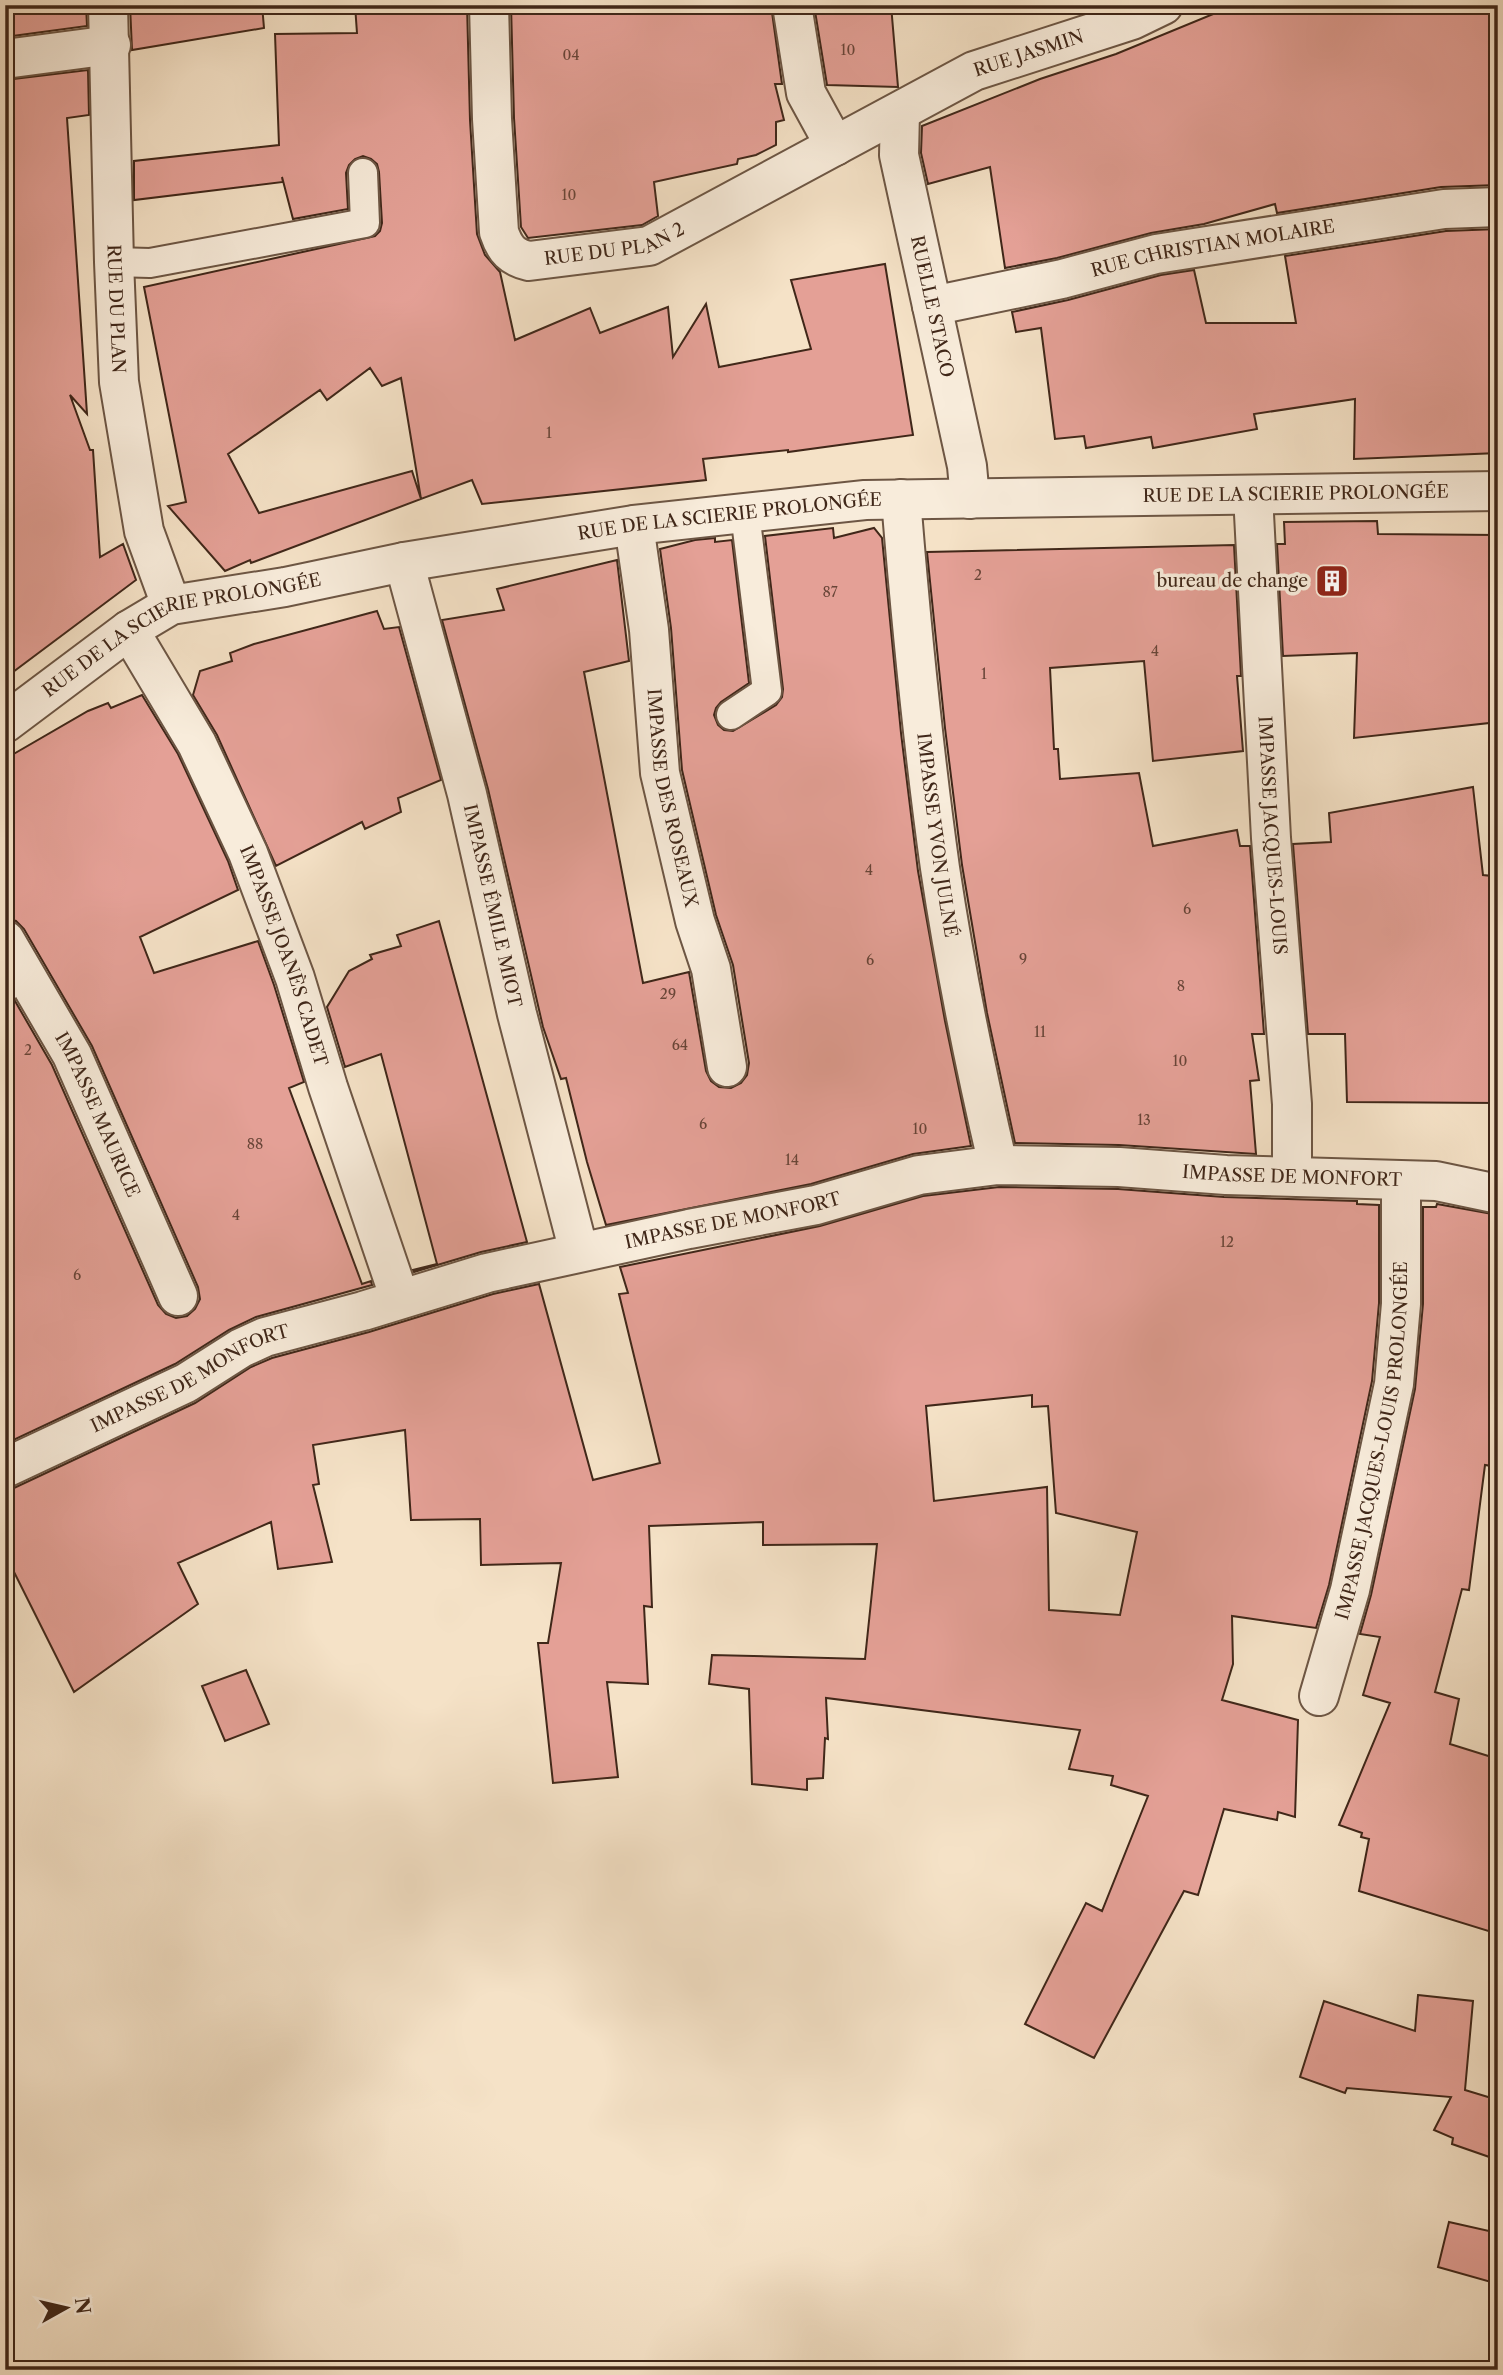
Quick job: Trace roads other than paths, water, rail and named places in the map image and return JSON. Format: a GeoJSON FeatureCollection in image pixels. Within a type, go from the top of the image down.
{"type":"FeatureCollection","features":[{"type":"Feature","properties":{"kind":"street","name":"RUE DU PLAN"},"geometry":{"type":"LineString","coordinates":[[108,5],[119,382],[144,531],[171,605]]}},
{"type":"Feature","properties":{"kind":"street","name":"RUE DU PLAN 2"},"geometry":{"type":"LineString","coordinates":[[489,5],[499,232],[504,246],[514,257],[530,261],[649,246],[900,112]]}},
{"type":"Feature","properties":{"kind":"street"},"geometry":{"type":"LineString","coordinates":[[792,5],[806,93],[835,146]]}},
{"type":"Feature","properties":{"kind":"street","name":"RUE JASMIN"},"geometry":{"type":"LineString","coordinates":[[900,112],[974,71],[1132,20],[1163,5]]}},
{"type":"Feature","properties":{"kind":"street"},"geometry":{"type":"LineString","coordinates":[[5,58],[111,45]]}},
{"type":"Feature","properties":{"kind":"street","name":"RUELLE STACO"},"geometry":{"type":"LineString","coordinates":[[900,112],[899,155],[967,466],[970,499]]}},
{"type":"Feature","properties":{"kind":"street","name":"RUE CHRISTIAN MOLAIRE"},"geometry":{"type":"LineString","coordinates":[[932,306],[1062,279],[1156,254],[1444,209],[1498,208]]}},
{"type":"Feature","properties":{"kind":"street","name":"RUE DE LA SCIERIE PROLONGÉE"},"geometry":{"type":"LineString","coordinates":[[5,723],[129,630],[171,605],[285,587],[404,562],[634,524],[865,500],[1498,491]]}},
{"type":"Feature","properties":{"kind":"street","name":"IMPASSE JACQUES-LOUIS"},"geometry":{"type":"LineString","coordinates":[[1253,495],[1271,838],[1292,1104],[1292,1176]]}},
{"type":"Feature","properties":{"kind":"street","name":"IMPASSE YVON JULNÉ"},"geometry":{"type":"LineString","coordinates":[[901,499],[916,675],[941,870],[979,1085],[998,1165]]}},
{"type":"Feature","properties":{"kind":"street","name":"IMPASSE DES ROSEAUX"},"geometry":{"type":"LineString","coordinates":[[634,524],[649,630],[660,773],[695,921],[711,969],[727,1067]]}},
{"type":"Feature","properties":{"kind":"street","name":"IMPASSE ÉMILE MIOT"},"geometry":{"type":"LineString","coordinates":[[404,562],[467,794],[517,1014],[579,1252]]}},
{"type":"Feature","properties":{"kind":"street","name":"IMPASSE JOANÈS CADET"},"geometry":{"type":"LineString","coordinates":[[129,630],[197,744],[247,853],[295,978],[328,1087],[400,1299]]}},
{"type":"Feature","properties":{"kind":"street","name":"IMPASSE MAURICE"},"geometry":{"type":"LineString","coordinates":[[12,966],[72,1055],[178,1296]]}},
{"type":"Feature","properties":{"kind":"street","name":"IMPASSE DE MONFORT"},"geometry":{"type":"LineString","coordinates":[[5,1468],[186,1382],[241,1348],[265,1337],[487,1273],[816,1205],[919,1175],[998,1165],[1119,1167],[1226,1175],[1436,1181],[1498,1194]]}},
{"type":"Feature","properties":{"kind":"street","name":"IMPASSE JACQUES-LOUIS PROLONGÉE"},"geometry":{"type":"LineString","coordinates":[[1320,1696],[1350,1590],[1394,1384],[1401,1304],[1401,1181]]}},
{"type":"Feature","properties":{"kind":"lane"},"geometry":{"type":"LineString","coordinates":[[114,262],[150,263],[365,223],[363,173]]}},
{"type":"Feature","properties":{"kind":"lane"},"geometry":{"type":"LineString","coordinates":[[731,715],[766,691],[745,513]]}},
{"type":"Feature","properties":{"kind":"place","name":"bureau de change"},"geometry":{"type":"Point","coordinates":[1332,581]}}]}
